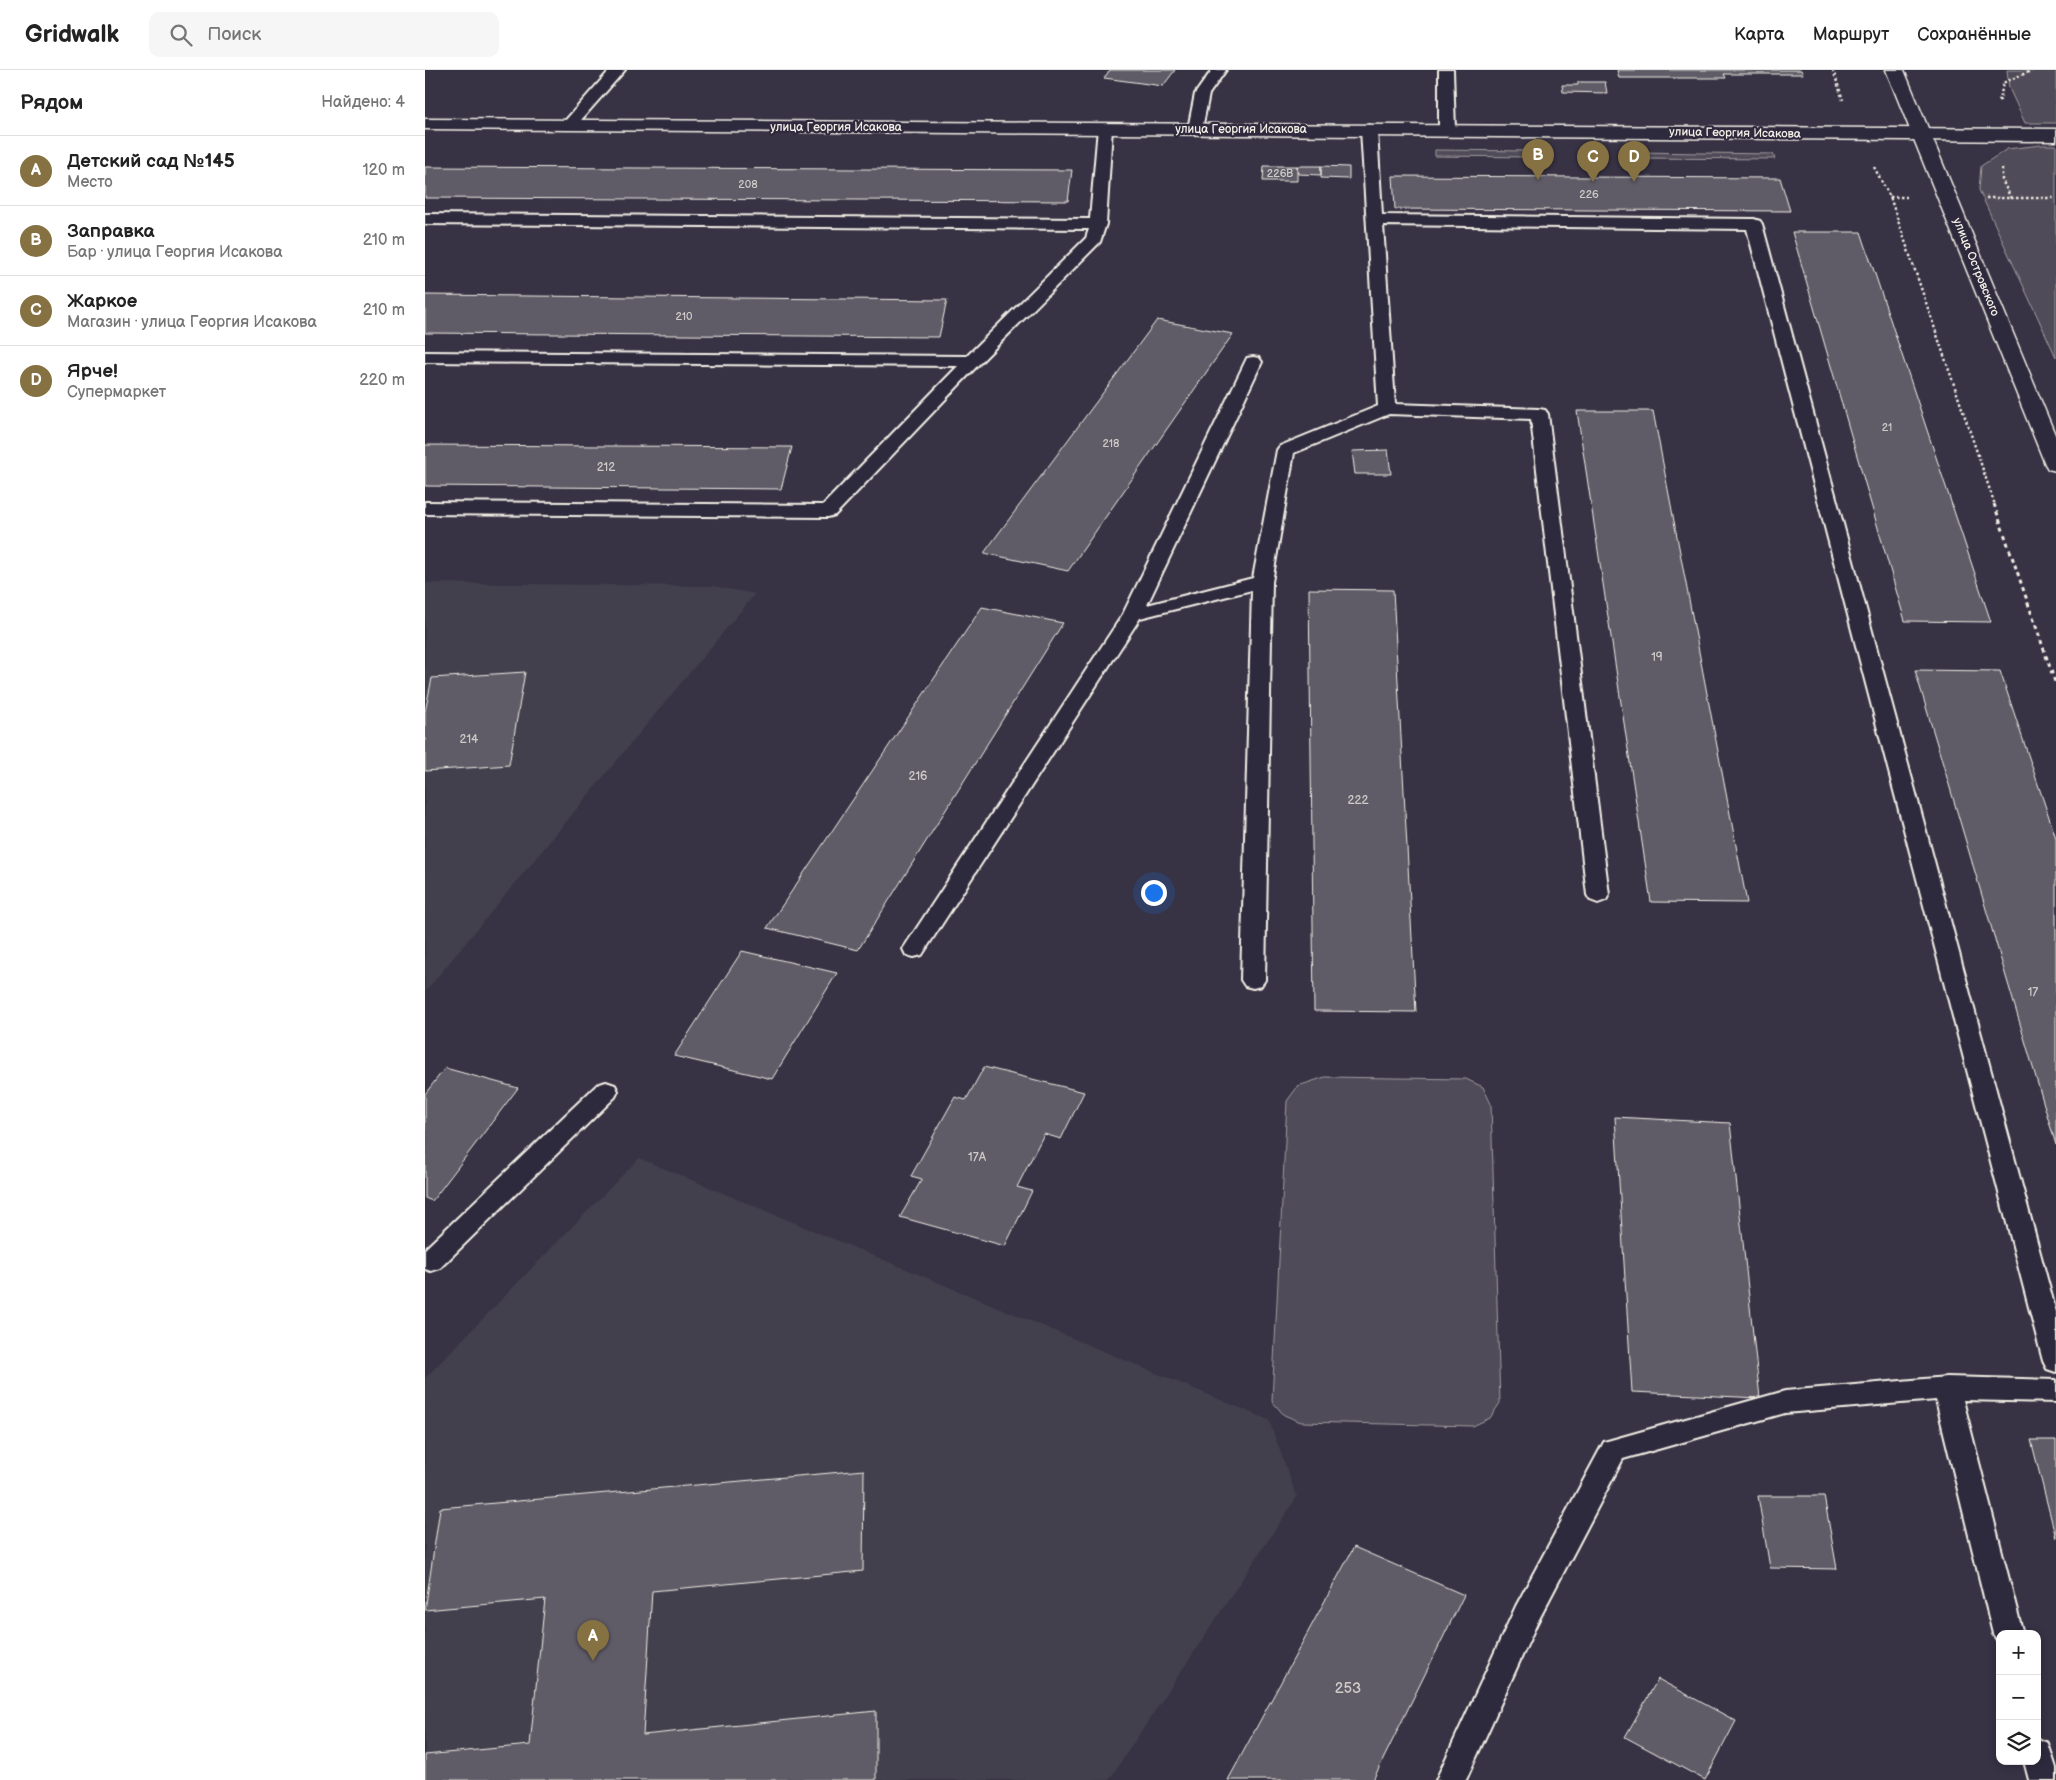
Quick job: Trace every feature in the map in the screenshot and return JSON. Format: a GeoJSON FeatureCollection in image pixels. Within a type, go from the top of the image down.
{"type":"FeatureCollection","features":[{"type":"Feature","properties":{"kind":"street","name":"улица Островского"},"geometry":{"type":"LineString","coordinates":[[1895,70],[2056,464]]}},
{"type":"Feature","properties":{"kind":"street","name":"улица Георгия Исакова"},"geometry":{"type":"LineString","coordinates":[[425,124],[2056,135]]}},
{"type":"Feature","properties":{"kind":"lane"},"geometry":{"type":"LineString","coordinates":[[569,125],[618,70]]}},
{"type":"Feature","properties":{"kind":"lane"},"geometry":{"type":"LineString","coordinates":[[1195,129],[1202,94],[1219,70]]}},
{"type":"Feature","properties":{"kind":"lane"},"geometry":{"type":"LineString","coordinates":[[1446,70],[1447,130]]}},
{"type":"Feature","properties":{"kind":"lane"},"geometry":{"type":"LineString","coordinates":[[425,508],[828,511],[1094,239],[1098,224],[1105,128]]}},
{"type":"Feature","properties":{"kind":"lane"},"geometry":{"type":"LineString","coordinates":[[1369,130],[1387,409]]}},
{"type":"Feature","properties":{"kind":"lane"},"geometry":{"type":"LineString","coordinates":[[425,219],[1098,224]]}},
{"type":"Feature","properties":{"kind":"lane"},"geometry":{"type":"LineString","coordinates":[[1375,220],[1753,224],[2056,1361]]}},
{"type":"Feature","properties":{"kind":"lane"},"geometry":{"type":"LineString","coordinates":[[425,357],[972,362]]}},
{"type":"Feature","properties":{"kind":"lane"},"geometry":{"type":"LineString","coordinates":[[914,949],[1133,614],[1253,362]]}},
{"type":"Feature","properties":{"kind":"lane"},"geometry":{"type":"LineString","coordinates":[[1253,980],[1262,582],[1286,450],[1387,409],[1539,414],[1598,895]]}},
{"type":"Feature","properties":{"kind":"lane"},"geometry":{"type":"LineString","coordinates":[[1133,614],[1262,582]]}},
{"type":"Feature","properties":{"kind":"lane"},"geometry":{"type":"LineString","coordinates":[[425,1259],[431,1261],[606,1090]]}},
{"type":"Feature","properties":{"kind":"lane"},"geometry":{"type":"LineString","coordinates":[[1451,1780],[1526,1615],[1614,1450],[1785,1402],[1947,1388],[2056,1391]]}},
{"type":"Feature","properties":{"kind":"lane"},"geometry":{"type":"LineString","coordinates":[[1947,1388],[2007,1630]]}},
{"type":"Feature","properties":{"kind":"lane"},"geometry":{"type":"LineString","coordinates":[[2040,1765],[2044,1780]]}},
{"type":"Feature","properties":{"kind":"path"},"geometry":{"type":"LineString","coordinates":[[1855,134],[1890,197],[2056,685]]}},
{"type":"Feature","properties":{"kind":"shaded area"},"geometry":{"type":"Polygon","coordinates":[[[2007,70],[2056,70],[2056,123],[2025,123],[2009,88],[2007,70]]]}},
{"type":"Feature","properties":{"kind":"shaded area"},"geometry":{"type":"Polygon","coordinates":[[[2056,145],[2056,357],[1979,190],[1981,166],[2007,149],[2056,145]]]}},
{"type":"Feature","properties":{"kind":"shaded area"},"geometry":{"type":"Polygon","coordinates":[[[1435,150],[1529,151],[1530,157],[1435,156],[1435,150]]]}},
{"type":"Feature","properties":{"kind":"shaded area"},"geometry":{"type":"Polygon","coordinates":[[[1635,152],[1773,154],[1775,159],[1636,158],[1635,152]]]}},
{"type":"Feature","properties":{"kind":"shaded area"},"geometry":{"type":"Polygon","coordinates":[[[425,583],[713,586],[755,594],[425,992],[425,583]]]}},
{"type":"Feature","properties":{"kind":"shaded area"},"geometry":{"type":"Polygon","coordinates":[[[1325,1077],[1466,1079],[1483,1087],[1491,1104],[1500,1403],[1490,1418],[1473,1426],[1301,1422],[1284,1415],[1272,1401],[1287,1101],[1298,1086],[1325,1077]]]}},
{"type":"Feature","properties":{"kind":"shaded area"},"geometry":{"type":"Polygon","coordinates":[[[639,1158],[1269,1420],[1297,1497],[1109,1780],[425,1780],[425,1378],[639,1158]]]}},
{"type":"Feature","properties":{"kind":"building"},"geometry":{"type":"Polygon","coordinates":[[[1110,70],[1175,70],[1163,86],[1104,78],[1110,70]]]}},
{"type":"Feature","properties":{"kind":"building"},"geometry":{"type":"Polygon","coordinates":[[[1617,70],[1801,70],[1803,74],[1724,74],[1726,78],[1619,78],[1617,70]]]}},
{"type":"Feature","properties":{"kind":"building"},"geometry":{"type":"Polygon","coordinates":[[[1578,82],[1605,82],[1607,93],[1563,92],[1562,85],[1578,85],[1578,82]]]}},
{"type":"Feature","properties":{"kind":"building"},"geometry":{"type":"Polygon","coordinates":[[[1264,166],[1297,166],[1297,181],[1263,181],[1264,166]]]}},
{"type":"Feature","properties":{"kind":"building"},"geometry":{"type":"Polygon","coordinates":[[[1297,166],[1321,166],[1321,175],[1298,174],[1297,166]]]}},
{"type":"Feature","properties":{"kind":"building"},"geometry":{"type":"Polygon","coordinates":[[[1321,166],[1349,167],[1349,179],[1321,178],[1321,166]]]}},
{"type":"Feature","properties":{"kind":"building"},"geometry":{"type":"Polygon","coordinates":[[[425,167],[1072,170],[1068,201],[425,198],[425,167]]]}},
{"type":"Feature","properties":{"kind":"building"},"geometry":{"type":"Polygon","coordinates":[[[1393,176],[1780,178],[1790,211],[1395,209],[1393,176]]]}},
{"type":"Feature","properties":{"kind":"building"},"geometry":{"type":"Polygon","coordinates":[[[1792,232],[1861,232],[1991,622],[1905,621],[1792,232]]]}},
{"type":"Feature","properties":{"kind":"building"},"geometry":{"type":"Polygon","coordinates":[[[425,295],[947,300],[939,337],[425,333],[425,295]]]}},
{"type":"Feature","properties":{"kind":"building"},"geometry":{"type":"Polygon","coordinates":[[[1157,320],[1233,334],[1068,571],[984,553],[1157,320]]]}},
{"type":"Feature","properties":{"kind":"building"},"geometry":{"type":"Polygon","coordinates":[[[1577,411],[1653,411],[1747,903],[1651,902],[1577,411]]]}},
{"type":"Feature","properties":{"kind":"building"},"geometry":{"type":"Polygon","coordinates":[[[425,445],[792,447],[781,489],[425,486],[425,445]]]}},
{"type":"Feature","properties":{"kind":"building"},"geometry":{"type":"Polygon","coordinates":[[[1388,450],[1391,474],[1355,474],[1352,451],[1388,450]]]}},
{"type":"Feature","properties":{"kind":"building"},"geometry":{"type":"Polygon","coordinates":[[[1309,589],[1393,590],[1416,1012],[1314,1011],[1309,589]]]}},
{"type":"Feature","properties":{"kind":"building"},"geometry":{"type":"Polygon","coordinates":[[[982,607],[1063,623],[858,950],[767,928],[982,607]]]}},
{"type":"Feature","properties":{"kind":"building"},"geometry":{"type":"Polygon","coordinates":[[[1915,670],[2000,671],[2056,838],[2056,1145],[1915,670]]]}},
{"type":"Feature","properties":{"kind":"building"},"geometry":{"type":"Polygon","coordinates":[[[525,672],[509,765],[425,771],[425,712],[432,678],[525,672]]]}},
{"type":"Feature","properties":{"kind":"building"},"geometry":{"type":"Polygon","coordinates":[[[742,951],[837,973],[772,1079],[674,1056],[742,951]]]}},
{"type":"Feature","properties":{"kind":"building"},"geometry":{"type":"Polygon","coordinates":[[[984,1067],[1084,1092],[1061,1139],[1044,1134],[1017,1187],[1032,1191],[1005,1246],[900,1217],[922,1179],[911,1176],[955,1097],[966,1100],[984,1067]]]}},
{"type":"Feature","properties":{"kind":"building"},"geometry":{"type":"Polygon","coordinates":[[[445,1068],[518,1088],[432,1201],[425,1198],[425,1094],[445,1068]]]}},
{"type":"Feature","properties":{"kind":"building"},"geometry":{"type":"Polygon","coordinates":[[[1615,1117],[1730,1123],[1760,1398],[1632,1392],[1615,1117]]]}},
{"type":"Feature","properties":{"kind":"building"},"geometry":{"type":"Polygon","coordinates":[[[2031,1440],[2056,1440],[2056,1538],[2031,1440]]]}},
{"type":"Feature","properties":{"kind":"building"},"geometry":{"type":"Polygon","coordinates":[[[864,1470],[863,1571],[652,1591],[643,1735],[876,1711],[876,1780],[425,1780],[425,1755],[530,1745],[545,1599],[425,1610],[440,1508],[864,1470]]]}},
{"type":"Feature","properties":{"kind":"building"},"geometry":{"type":"Polygon","coordinates":[[[1758,1496],[1824,1496],[1837,1569],[1770,1568],[1758,1496]]]}},
{"type":"Feature","properties":{"kind":"building"},"geometry":{"type":"Polygon","coordinates":[[[1354,1547],[1464,1595],[1373,1780],[1228,1780],[1354,1547]]]}},
{"type":"Feature","properties":{"kind":"building"},"geometry":{"type":"Polygon","coordinates":[[[1658,1679],[1736,1721],[1705,1780],[1625,1737],[1658,1679]]]}},
{"type":"Feature","properties":{"kind":"place","name":"Заправка"},"geometry":{"type":"Point","coordinates":[1538,180]}},
{"type":"Feature","properties":{"kind":"place","name":"Жаркое"},"geometry":{"type":"Point","coordinates":[1593,182]}},
{"type":"Feature","properties":{"kind":"place","name":"Ярче!"},"geometry":{"type":"Point","coordinates":[1634,182]}},
{"type":"Feature","properties":{"kind":"place","name":"Детский сад №145"},"geometry":{"type":"Point","coordinates":[593,1661]}}]}
